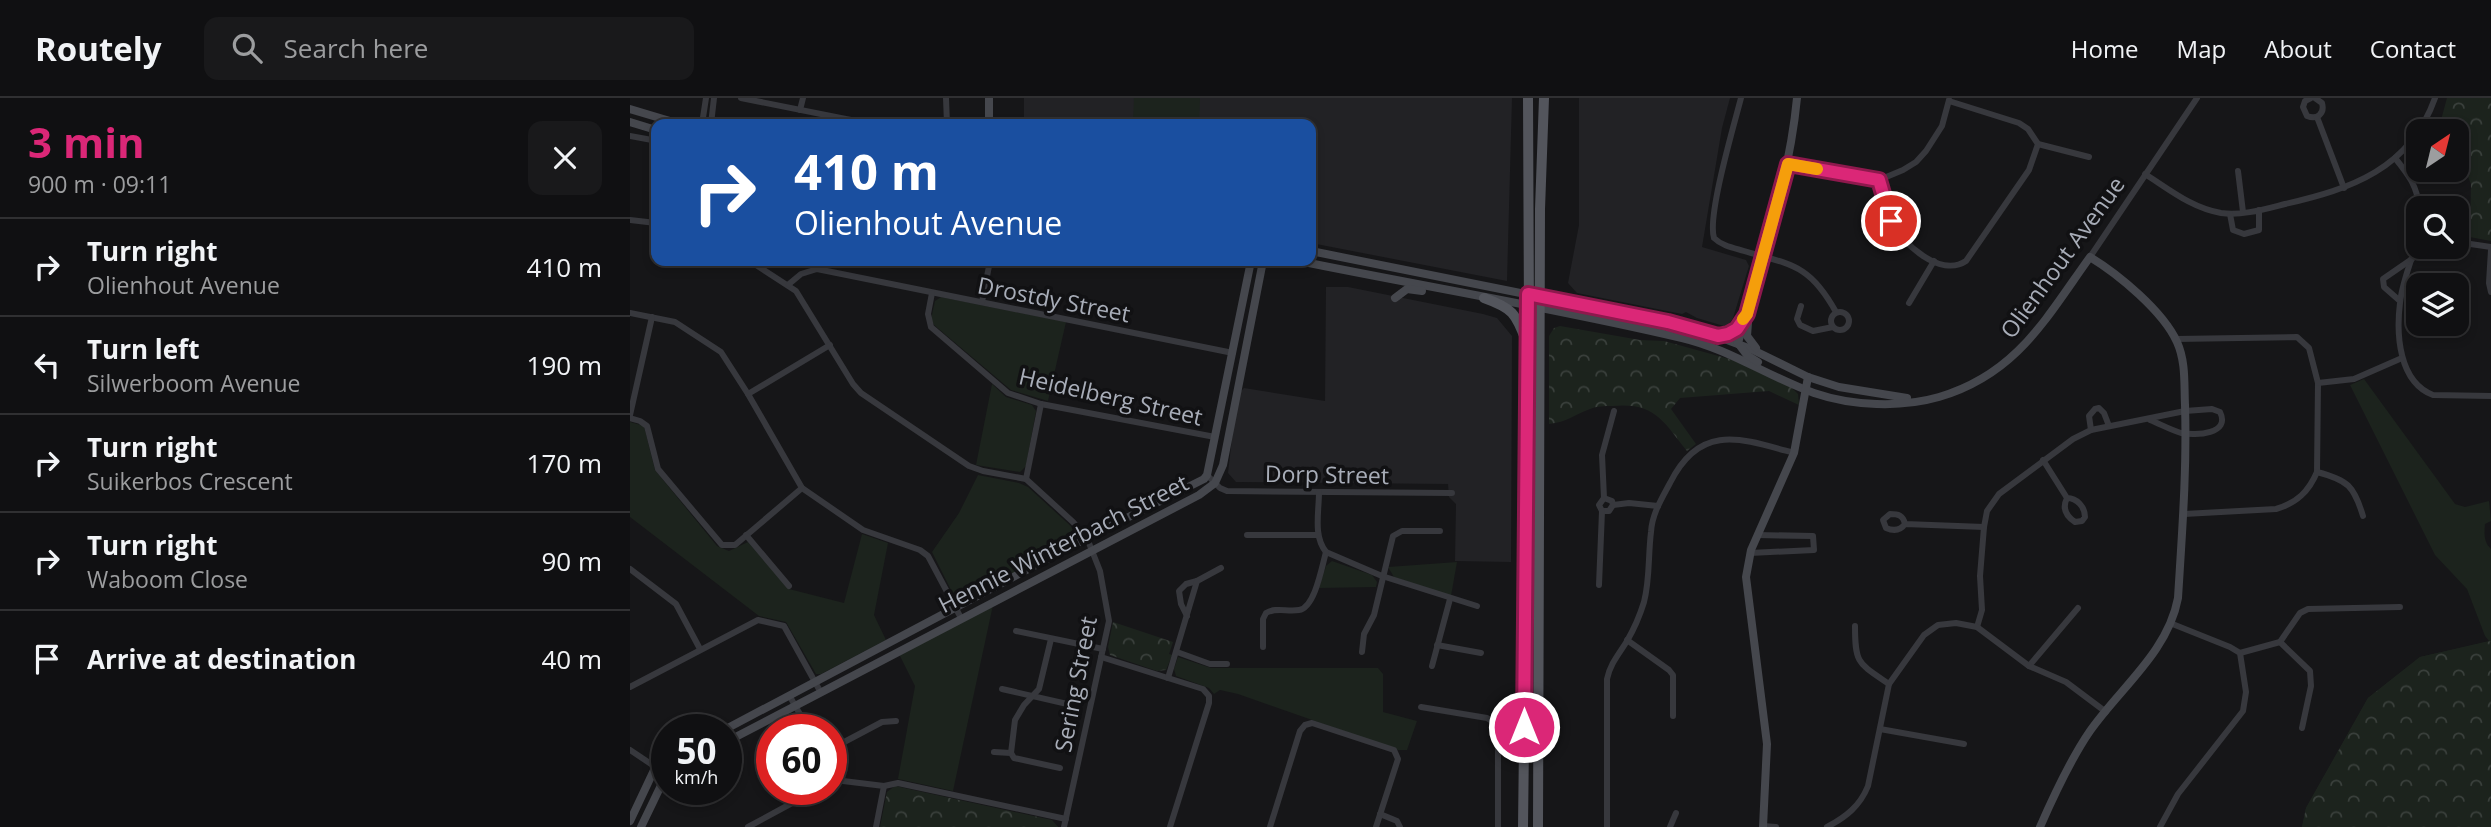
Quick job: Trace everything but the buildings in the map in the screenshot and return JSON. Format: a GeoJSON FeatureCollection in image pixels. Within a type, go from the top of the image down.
{"type":"FeatureCollection","features":[{"type":"Feature","properties":{"kind":"main road"},"geometry":{"type":"LineString","coordinates":[[1523,827],[1528,98]]}},
{"type":"Feature","properties":{"kind":"main road"},"geometry":{"type":"LineString","coordinates":[[1538,827],[1540,209],[1544,98]]}},
{"type":"Feature","properties":{"kind":"main road"},"geometry":{"type":"LineString","coordinates":[[1484,298],[1503,305],[1514,313],[1528,348]]}},
{"type":"Feature","properties":{"kind":"street"},"geometry":{"type":"LineString","coordinates":[[703,119],[706,98]]}},
{"type":"Feature","properties":{"kind":"street"},"geometry":{"type":"LineString","coordinates":[[712,119],[715,98]]}},
{"type":"Feature","properties":{"kind":"street"},"geometry":{"type":"LineString","coordinates":[[741,98],[846,119]]}},
{"type":"Feature","properties":{"kind":"street"},"geometry":{"type":"LineString","coordinates":[[800,110],[803,98]]}},
{"type":"Feature","properties":{"kind":"street"},"geometry":{"type":"LineString","coordinates":[[946,98],[947,119]]}},
{"type":"Feature","properties":{"kind":"street"},"geometry":{"type":"LineString","coordinates":[[989,98],[989,119]]}},
{"type":"Feature","properties":{"kind":"street"},"geometry":{"type":"LineString","coordinates":[[1741,98],[1718,189],[1712,232],[1718,242],[1787,263],[1806,272],[1823,290],[1836,312]]}},
{"type":"Feature","properties":{"kind":"street"},"geometry":{"type":"LineString","coordinates":[[1713,348],[1727,348],[1738,343],[1788,164],[1797,98]]}},
{"type":"Feature","properties":{"kind":"street","name":"Olienhout Avenue"},"geometry":{"type":"LineString","coordinates":[[1541,302],[1713,348],[1807,390],[1838,399],[1863,403],[1907,403],[1927,399],[1974,384],[2009,361],[2039,328],[2197,98]]}},
{"type":"Feature","properties":{"kind":"street"},"geometry":{"type":"LineString","coordinates":[[2313,98],[2323,106],[2322,113],[2317,117],[2310,117],[2304,111],[2305,101],[2313,98]]}},
{"type":"Feature","properties":{"kind":"street"},"geometry":{"type":"LineString","coordinates":[[2145,174],[2190,203],[2230,214],[2259,210],[2344,188],[2370,176],[2395,158],[2422,124],[2435,98]]}},
{"type":"Feature","properties":{"kind":"street"},"geometry":{"type":"LineString","coordinates":[[1788,164],[1879,180],[1903,170],[1926,151],[1942,126],[1949,100],[2010,119],[2028,129],[2038,144],[2089,157]]}},
{"type":"Feature","properties":{"kind":"street"},"geometry":{"type":"LineString","coordinates":[[630,109],[663,119]]}},
{"type":"Feature","properties":{"kind":"street"},"geometry":{"type":"LineString","coordinates":[[2317,117],[2344,188]]}},
{"type":"Feature","properties":{"kind":"street"},"geometry":{"type":"LineString","coordinates":[[630,122],[651,128]]}},
{"type":"Feature","properties":{"kind":"street"},"geometry":{"type":"LineString","coordinates":[[630,136],[651,141]]}},
{"type":"Feature","properties":{"kind":"street"},"geometry":{"type":"LineString","coordinates":[[1879,180],[1897,232],[1917,251],[1934,261],[1953,267],[1966,261],[2029,170],[2038,144]]}},
{"type":"Feature","properties":{"kind":"street"},"geometry":{"type":"LineString","coordinates":[[2395,158],[2409,174],[2418,196]]}},
{"type":"Feature","properties":{"kind":"street"},"geometry":{"type":"LineString","coordinates":[[2238,172],[2243,212]]}},
{"type":"Feature","properties":{"kind":"street"},"geometry":{"type":"LineString","coordinates":[[2230,214],[2234,230],[2244,234],[2259,230],[2259,210]]}},
{"type":"Feature","properties":{"kind":"street"},"geometry":{"type":"LineString","coordinates":[[630,220],[651,222]]}},
{"type":"Feature","properties":{"kind":"street"},"geometry":{"type":"LineString","coordinates":[[2469,244],[2491,248],[2491,292]]}},
{"type":"Feature","properties":{"kind":"street"},"geometry":{"type":"LineString","coordinates":[[1316,252],[1541,302]]}},
{"type":"Feature","properties":{"kind":"street"},"geometry":{"type":"LineString","coordinates":[[2040,827],[2082,744],[2162,641],[2178,598],[2187,433],[2183,364],[2176,339],[2164,323],[2128,284],[2090,257]]}},
{"type":"Feature","properties":{"kind":"street"},"geometry":{"type":"LineString","coordinates":[[2400,301],[2384,287],[2384,279],[2412,259]]}},
{"type":"Feature","properties":{"kind":"street"},"geometry":{"type":"LineString","coordinates":[[2412,259],[2400,301],[2402,358],[2411,378],[2425,392],[2433,395],[2491,396]]}},
{"type":"Feature","properties":{"kind":"street"},"geometry":{"type":"LineString","coordinates":[[1909,303],[1934,261]]}},
{"type":"Feature","properties":{"kind":"street"},"geometry":{"type":"LineString","coordinates":[[1316,264],[1484,298],[1528,300]]}},
{"type":"Feature","properties":{"kind":"street"},"geometry":{"type":"LineString","coordinates":[[758,266],[789,284],[801,296],[856,389],[969,466],[1026,479],[1041,404]]}},
{"type":"Feature","properties":{"kind":"street"},"geometry":{"type":"LineString","coordinates":[[982,302],[989,266]]}},
{"type":"Feature","properties":{"kind":"street","name":"Hennie Winterbach Street"},"geometry":{"type":"LineString","coordinates":[[742,720],[1087,538],[1200,482],[1207,475],[1216,437],[1250,266]]}},
{"type":"Feature","properties":{"kind":"street","name":"Hennie Winterbach Street"},"geometry":{"type":"LineString","coordinates":[[742,734],[1199,495],[1214,483],[1223,465],[1262,266]]}},
{"type":"Feature","properties":{"kind":"street","name":"Drostdy Street"},"geometry":{"type":"LineString","coordinates":[[789,284],[802,274],[817,269],[1233,353]]}},
{"type":"Feature","properties":{"kind":"street"},"geometry":{"type":"LineString","coordinates":[[1395,298],[1407,289],[1441,294],[1456,292]]}},
{"type":"Feature","properties":{"kind":"street","name":"Heidelberg Street"},"geometry":{"type":"LineString","coordinates":[[932,293],[928,314],[931,327],[1008,393],[1041,404],[1216,437]]}},
{"type":"Feature","properties":{"kind":"street","name":"Olienhout Avenue"},"geometry":{"type":"LineString","coordinates":[[1541,302],[1668,322],[1738,343],[1808,377],[1863,393],[1927,399]]}},
{"type":"Feature","properties":{"kind":"street"},"geometry":{"type":"LineString","coordinates":[[1801,306],[1797,319],[1800,325],[1813,331],[1833,327],[1842,330],[1849,323],[1848,317],[1844,313],[1836,312]]}},
{"type":"Feature","properties":{"kind":"street"},"geometry":{"type":"LineString","coordinates":[[1833,327],[1830,319],[1836,312]]}},
{"type":"Feature","properties":{"kind":"street"},"geometry":{"type":"LineString","coordinates":[[630,313],[675,322],[720,352],[748,394],[802,488],[863,530],[924,552],[931,560],[961,618]]}},
{"type":"Feature","properties":{"kind":"street"},"geometry":{"type":"LineString","coordinates":[[1718,336],[1737,329],[1747,314]]}},
{"type":"Feature","properties":{"kind":"street"},"geometry":{"type":"LineString","coordinates":[[1747,314],[1749,342],[1770,358]]}},
{"type":"Feature","properties":{"kind":"street"},"geometry":{"type":"LineString","coordinates":[[652,317],[630,416],[647,426],[658,469],[719,543],[732,546],[802,488]]}},
{"type":"Feature","properties":{"kind":"street"},"geometry":{"type":"LineString","coordinates":[[2176,339],[2297,337],[2309,348],[2318,383],[2317,472],[2305,492],[2289,505],[2276,509],[2184,514]]}},
{"type":"Feature","properties":{"kind":"street"},"geometry":{"type":"LineString","coordinates":[[1738,343],[1747,355],[1774,374]]}},
{"type":"Feature","properties":{"kind":"street"},"geometry":{"type":"LineString","coordinates":[[748,394],[830,345]]}},
{"type":"Feature","properties":{"kind":"street"},"geometry":{"type":"LineString","coordinates":[[2318,383],[2354,379],[2402,358]]}},
{"type":"Feature","properties":{"kind":"street"},"geometry":{"type":"LineString","coordinates":[[1776,827],[1763,827],[1767,744],[1746,577],[1750,553],[1794,453],[1808,377]]}},
{"type":"Feature","properties":{"kind":"street"},"geometry":{"type":"LineString","coordinates":[[2091,430],[2090,416],[2099,408],[2109,426]]}},
{"type":"Feature","properties":{"kind":"street"},"geometry":{"type":"LineString","coordinates":[[1977,627],[1982,610],[1980,576],[1984,527],[1992,502],[2008,486],[2073,439],[2091,430],[2185,411],[2216,409],[2223,420],[2217,430],[2187,433],[2150,419]]}},
{"type":"Feature","properties":{"kind":"street"},"geometry":{"type":"LineString","coordinates":[[1599,585],[1602,510],[1599,505],[1604,498],[1602,455],[1614,411]]}},
{"type":"Feature","properties":{"kind":"street"},"geometry":{"type":"LineString","coordinates":[[1607,827],[1607,679],[1644,601],[1651,531],[1658,506],[1681,463],[1692,451],[1708,443],[1737,438],[1794,453]]}},
{"type":"Feature","properties":{"kind":"street"},"geometry":{"type":"LineString","coordinates":[[2043,460],[2067,498]]}},
{"type":"Feature","properties":{"kind":"street"},"geometry":{"type":"LineString","coordinates":[[2317,472],[2345,481],[2358,498],[2363,516]]}},
{"type":"Feature","properties":{"kind":"street"},"geometry":{"type":"LineString","coordinates":[[1207,475],[1214,483]]}},
{"type":"Feature","properties":{"kind":"street","name":"Sering Street"},"geometry":{"type":"LineString","coordinates":[[1026,479],[1087,538],[1093,548],[1109,617],[1064,827]]}},
{"type":"Feature","properties":{"kind":"street","name":"Dorp Street"},"geometry":{"type":"LineString","coordinates":[[1214,483],[1227,491],[1452,493]]}},
{"type":"Feature","properties":{"kind":"street"},"geometry":{"type":"LineString","coordinates":[[1319,492],[1318,535],[1326,552],[1382,576],[1477,606]]}},
{"type":"Feature","properties":{"kind":"street"},"geometry":{"type":"LineString","coordinates":[[1604,498],[1612,501],[1613,505]]}},
{"type":"Feature","properties":{"kind":"street"},"geometry":{"type":"LineString","coordinates":[[1602,510],[1609,511],[1613,505],[1629,503],[1658,506]]}},
{"type":"Feature","properties":{"kind":"street"},"geometry":{"type":"LineString","coordinates":[[1905,524],[1984,527]]}},
{"type":"Feature","properties":{"kind":"street"},"geometry":{"type":"LineString","coordinates":[[1362,652],[1364,634],[1373,618],[1395,534],[1402,531],[1440,531]]}},
{"type":"Feature","properties":{"kind":"street"},"geometry":{"type":"LineString","coordinates":[[746,535],[789,586]]}},
{"type":"Feature","properties":{"kind":"street"},"geometry":{"type":"LineString","coordinates":[[1247,535],[1318,535]]}},
{"type":"Feature","properties":{"kind":"street"},"geometry":{"type":"LineString","coordinates":[[1750,553],[1814,550],[1813,536],[1757,535]]}},
{"type":"Feature","properties":{"kind":"street"},"geometry":{"type":"LineString","coordinates":[[1263,647],[1263,620],[1266,613],[1307,607],[1326,552]]}},
{"type":"Feature","properties":{"kind":"street"},"geometry":{"type":"LineString","coordinates":[[1187,616],[1179,591],[1186,584],[1197,582],[1221,568]]}},
{"type":"Feature","properties":{"kind":"street"},"geometry":{"type":"LineString","coordinates":[[630,569],[676,604],[700,649]]}},
{"type":"Feature","properties":{"kind":"street"},"geometry":{"type":"LineString","coordinates":[[1168,677],[1197,582]]}},
{"type":"Feature","properties":{"kind":"street"},"geometry":{"type":"LineString","coordinates":[[1432,666],[1450,599]]}},
{"type":"Feature","properties":{"kind":"street"},"geometry":{"type":"LineString","coordinates":[[2029,667],[2078,607]]}},
{"type":"Feature","properties":{"kind":"street"},"geometry":{"type":"LineString","coordinates":[[2170,623],[2239,653],[2280,642],[2300,613],[2308,609],[2400,607]]}},
{"type":"Feature","properties":{"kind":"street"},"geometry":{"type":"LineString","coordinates":[[630,687],[752,621],[762,620],[781,624],[788,630],[820,691]]}},
{"type":"Feature","properties":{"kind":"street"},"geometry":{"type":"LineString","coordinates":[[1829,827],[1863,799],[1889,684],[1930,629],[1947,623],[1977,627],[2029,667],[2066,682],[2106,712]]}},
{"type":"Feature","properties":{"kind":"street"},"geometry":{"type":"LineString","coordinates":[[1855,626],[1855,652],[1858,660],[1889,684]]}},
{"type":"Feature","properties":{"kind":"street"},"geometry":{"type":"LineString","coordinates":[[1016,631],[1102,653],[1208,693],[1210,700],[1170,827]]}},
{"type":"Feature","properties":{"kind":"street"},"geometry":{"type":"LineString","coordinates":[[1051,639],[1041,683],[1016,720],[1011,753],[1014,758],[1060,768]]}},
{"type":"Feature","properties":{"kind":"street"},"geometry":{"type":"LineString","coordinates":[[1627,640],[1673,675],[1674,716]]}},
{"type":"Feature","properties":{"kind":"street"},"geometry":{"type":"LineString","coordinates":[[2280,642],[2310,671],[2311,686],[2302,728]]}},
{"type":"Feature","properties":{"kind":"street"},"geometry":{"type":"LineString","coordinates":[[1437,645],[1480,653]]}},
{"type":"Feature","properties":{"kind":"street"},"geometry":{"type":"LineString","coordinates":[[1177,652],[1210,664],[1227,664]]}},
{"type":"Feature","properties":{"kind":"street"},"geometry":{"type":"LineString","coordinates":[[2160,827],[2178,794],[2244,711],[2246,692],[2239,653]]}},
{"type":"Feature","properties":{"kind":"street"},"geometry":{"type":"LineString","coordinates":[[1002,689],[1076,706]]}},
{"type":"Feature","properties":{"kind":"street"},"geometry":{"type":"LineString","coordinates":[[789,695],[801,714]]}},
{"type":"Feature","properties":{"kind":"street"},"geometry":{"type":"LineString","coordinates":[[1421,707],[1487,719],[1498,725],[1498,827]]}},
{"type":"Feature","properties":{"kind":"street"},"geometry":{"type":"LineString","coordinates":[[847,741],[882,722],[896,721]]}},
{"type":"Feature","properties":{"kind":"street"},"geometry":{"type":"LineString","coordinates":[[1270,827],[1300,731],[1305,725],[1312,723],[1394,750],[1397,754],[1376,827]]}},
{"type":"Feature","properties":{"kind":"street"},"geometry":{"type":"LineString","coordinates":[[1880,729],[1964,744]]}},
{"type":"Feature","properties":{"kind":"street"},"geometry":{"type":"LineString","coordinates":[[630,750],[651,763]]}},
{"type":"Feature","properties":{"kind":"street"},"geometry":{"type":"LineString","coordinates":[[994,752],[1011,753]]}},
{"type":"Feature","properties":{"kind":"street"},"geometry":{"type":"LineString","coordinates":[[630,821],[651,777]]}},
{"type":"Feature","properties":{"kind":"street"},"geometry":{"type":"LineString","coordinates":[[847,780],[884,786],[898,783],[1066,819]]}},
{"type":"Feature","properties":{"kind":"street"},"geometry":{"type":"LineString","coordinates":[[876,827],[884,786]]}},
{"type":"Feature","properties":{"kind":"street"},"geometry":{"type":"LineString","coordinates":[[641,827],[651,805]]}},
{"type":"Feature","properties":{"kind":"street"},"geometry":{"type":"LineString","coordinates":[[748,827],[789,805]]}},
{"type":"Feature","properties":{"kind":"street"},"geometry":{"type":"LineString","coordinates":[[1670,827],[1676,813]]}},
{"type":"Feature","properties":{"kind":"street"},"geometry":{"type":"LineString","coordinates":[[1380,814],[1397,821],[1401,827]]}},
{"type":"Feature","properties":{"kind":"shaded area"},"geometry":{"type":"Polygon","coordinates":[[[1024,98],[1512,98],[1507,281],[1316,244],[1316,119],[1024,119],[1024,98]]]}},
{"type":"Feature","properties":{"kind":"shaded area"},"geometry":{"type":"Polygon","coordinates":[[[1579,98],[1730,98],[1722,128],[1702,247],[1746,260],[1749,266],[1733,318],[1727,327],[1686,312],[1682,314],[1577,293],[1568,283],[1579,225],[1579,98]]]}},
{"type":"Feature","properties":{"kind":"shaded area"},"geometry":{"type":"Polygon","coordinates":[[[1326,287],[1348,287],[1483,314],[1497,318],[1512,336],[1511,562],[1455,561],[1456,504],[1449,497],[1448,484],[1236,482],[1228,473],[1234,421],[1244,388],[1325,401],[1326,287]]]}},
{"type":"Feature","properties":{"kind":"green space"},"geometry":{"type":"Polygon","coordinates":[[[1134,98],[1200,98],[1199,119],[1133,119],[1134,98]]]}},
{"type":"Feature","properties":{"kind":"green space"},"geometry":{"type":"Polygon","coordinates":[[[2447,98],[2491,98],[2491,241],[2470,237],[2469,119],[2441,119],[2447,98]]]}},
{"type":"Feature","properties":{"kind":"green space"},"geometry":{"type":"Polygon","coordinates":[[[941,297],[1066,322],[1048,401],[1011,390],[934,325],[931,319],[935,301],[941,297]]]}},
{"type":"Feature","properties":{"kind":"green space"},"geometry":{"type":"Polygon","coordinates":[[[1560,326],[1640,340],[1664,341],[1733,360],[1791,387],[1798,394],[1799,405],[1769,391],[1680,398],[1671,409],[1696,444],[1687,451],[1657,416],[1638,407],[1598,407],[1549,424],[1549,336],[1554,328],[1560,326]]]}},
{"type":"Feature","properties":{"kind":"green space"},"geometry":{"type":"Polygon","coordinates":[[[2364,379],[2455,504],[2465,507],[2489,501],[2491,521],[2485,524],[2485,532],[2491,549],[2491,827],[2302,827],[2306,808],[2368,698],[2420,657],[2489,641],[2467,589],[2435,555],[2350,385],[2364,379]]]}},
{"type":"Feature","properties":{"kind":"green space"},"geometry":{"type":"Polygon","coordinates":[[[992,384],[1006,397],[1032,405],[1036,411],[1026,466],[1020,472],[976,465],[992,384]]]}},
{"type":"Feature","properties":{"kind":"green space"},"geometry":{"type":"Polygon","coordinates":[[[630,422],[644,426],[655,470],[717,546],[729,551],[748,542],[789,589],[844,603],[862,534],[888,543],[874,615],[886,640],[821,674],[816,674],[786,622],[759,616],[630,517],[630,422]]]}},
{"type":"Feature","properties":{"kind":"green space"},"geometry":{"type":"Polygon","coordinates":[[[978,475],[1028,487],[1074,529],[1076,537],[1073,542],[964,599],[954,596],[932,552],[959,513],[978,475]]]}},
{"type":"Feature","properties":{"kind":"green space"},"geometry":{"type":"Polygon","coordinates":[[[1332,561],[1372,575],[1377,582],[1376,587],[1319,588],[1326,566],[1332,561]]]}},
{"type":"Feature","properties":{"kind":"green space"},"geometry":{"type":"Polygon","coordinates":[[[1457,562],[1451,596],[1394,577],[1388,567],[1457,562]]]}},
{"type":"Feature","properties":{"kind":"green space"},"geometry":{"type":"Polygon","coordinates":[[[993,605],[953,791],[898,779],[915,686],[898,652],[993,605]]]}},
{"type":"Feature","properties":{"kind":"green space"},"geometry":{"type":"Polygon","coordinates":[[[1113,622],[1173,642],[1169,654],[1172,655],[1166,670],[1157,671],[1110,655],[1108,647],[1113,622]]]}},
{"type":"Feature","properties":{"kind":"green space"},"geometry":{"type":"Polygon","coordinates":[[[2491,641],[2491,827],[2302,827],[2306,808],[2368,698],[2420,657],[2491,641]]]}},
{"type":"Feature","properties":{"kind":"green space"},"geometry":{"type":"Polygon","coordinates":[[[1178,657],[1211,668],[1378,668],[1383,674],[1383,712],[1417,721],[1407,750],[1398,750],[1238,694],[1220,690],[1214,694],[1209,688],[1176,676],[1174,669],[1178,657]]]}},
{"type":"Feature","properties":{"kind":"green space"},"geometry":{"type":"Polygon","coordinates":[[[895,786],[1052,820],[1058,827],[880,827],[887,792],[895,786]]]}},
{"type":"Feature","properties":{"kind":"slow traffic"},"geometry":{"type":"LineString","coordinates":[[1743,319],[1747,314],[1764,257],[1788,164],[1817,169]]}},
{"type":"Feature","properties":{"kind":"route"},"geometry":{"type":"LineString","coordinates":[[1524,727],[1528,294],[1668,322],[1718,336],[1728,334],[1737,329],[1747,314],[1788,164],[1879,180],[1891,221]]}}]}
